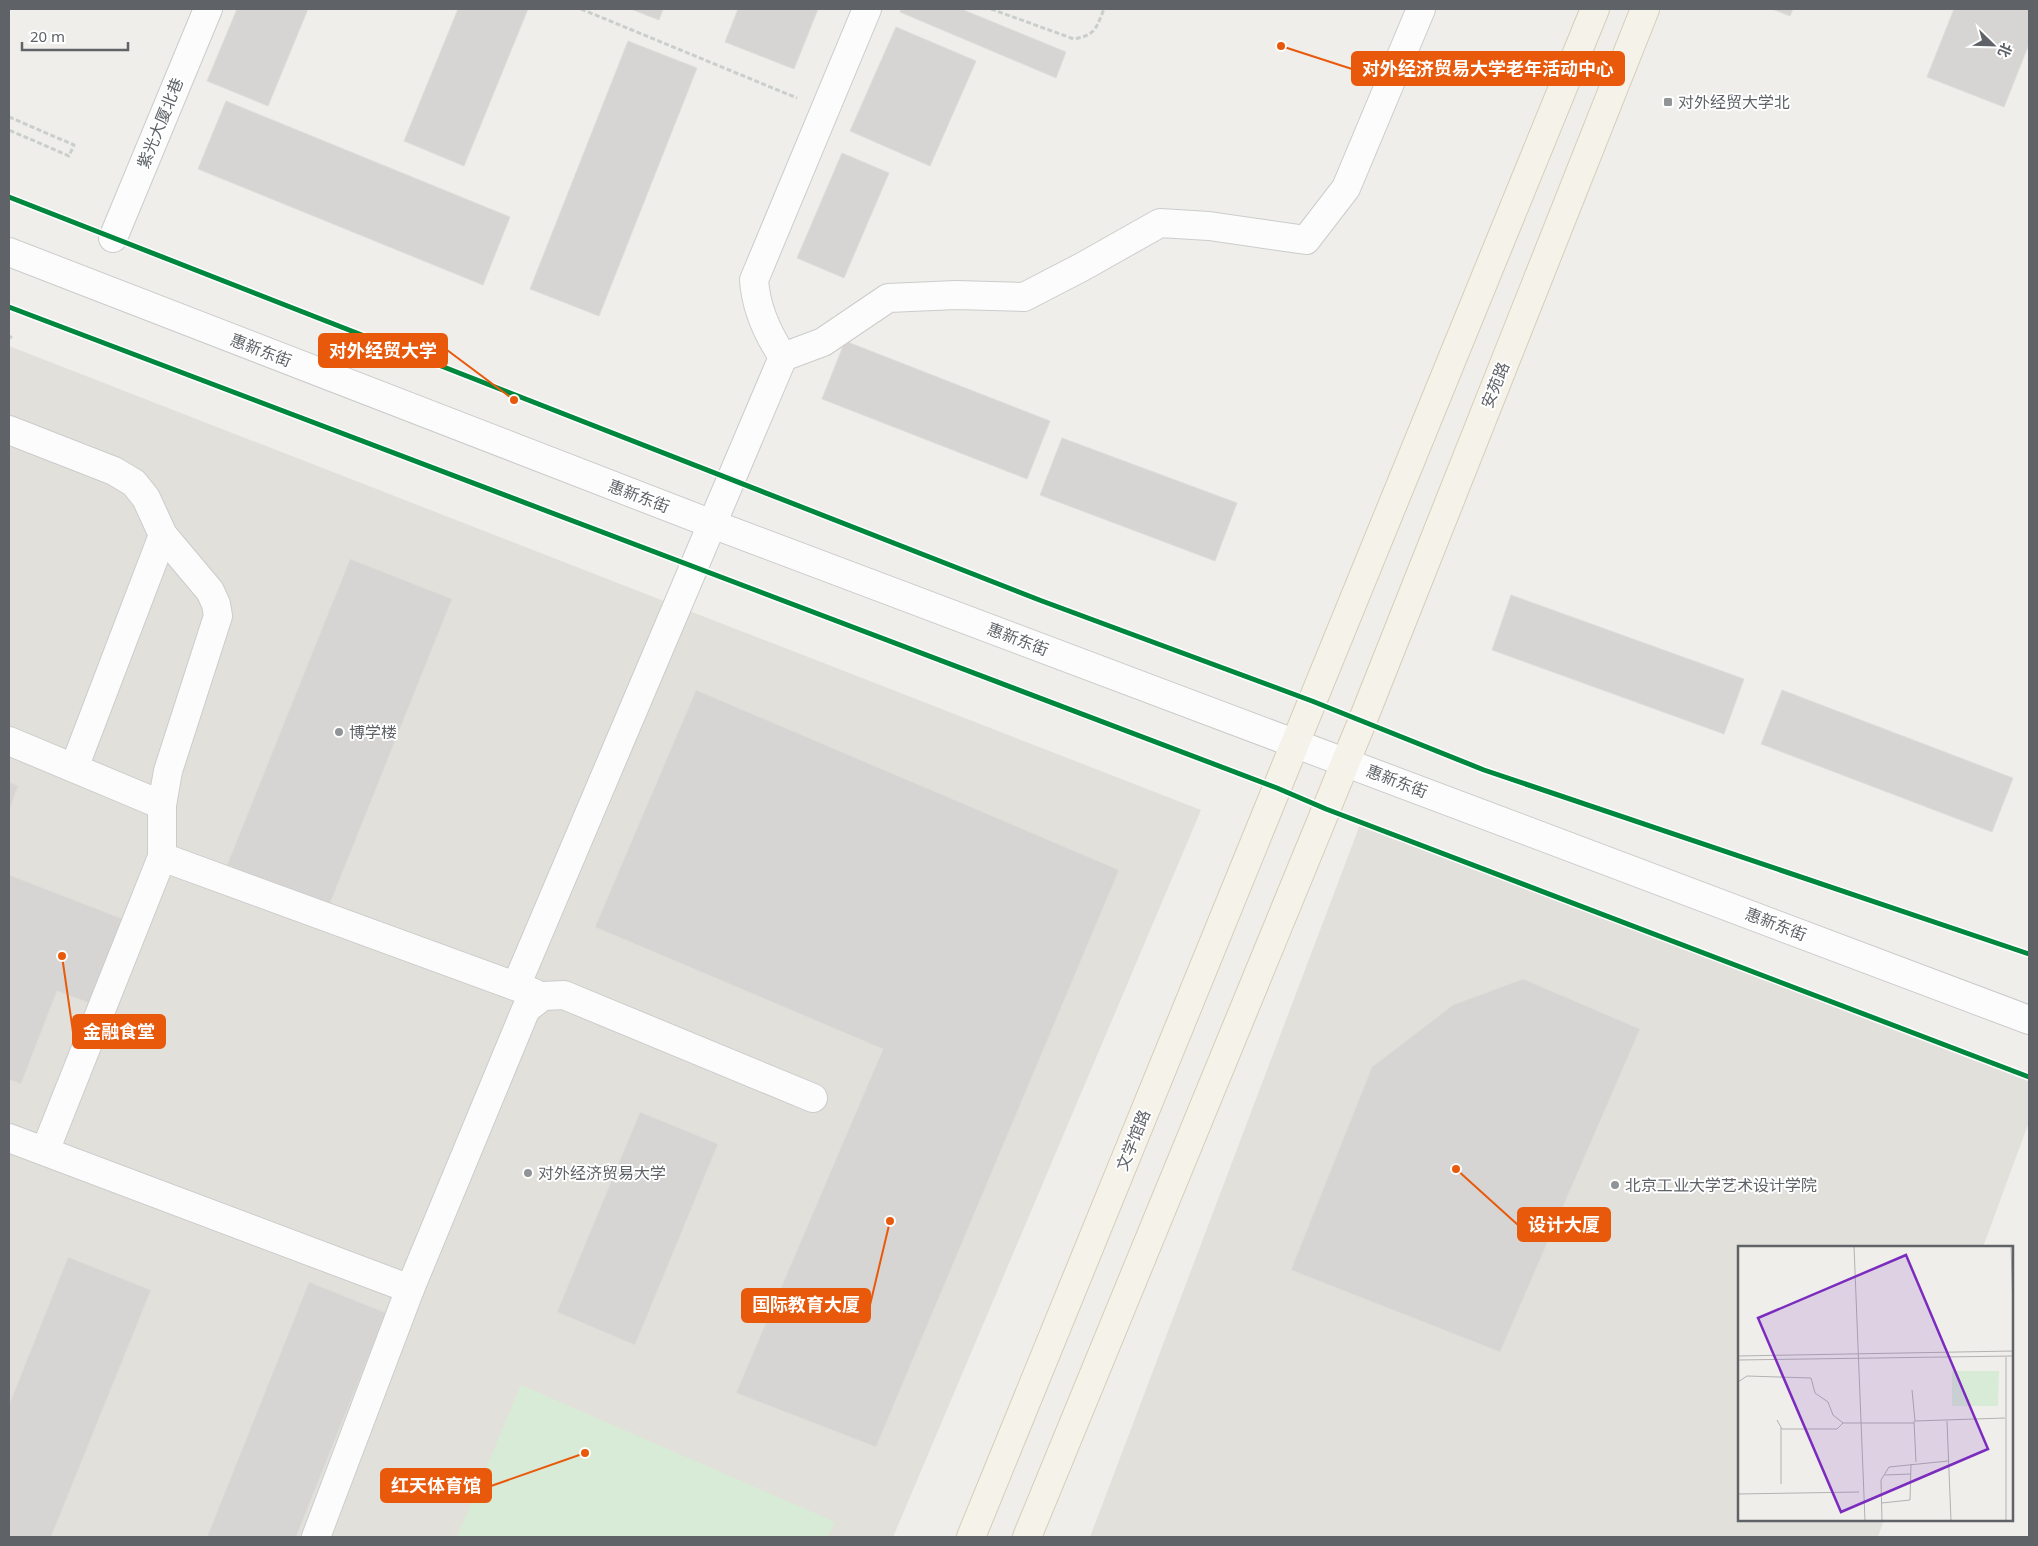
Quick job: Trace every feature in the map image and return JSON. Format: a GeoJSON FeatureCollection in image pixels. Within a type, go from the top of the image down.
{"type":"FeatureCollection","features":[{"type":"Feature","properties":{"kind":"main road"},"geometry":{"type":"LineString","coordinates":[[1295,743],[1595,9]]}},
{"type":"Feature","properties":{"kind":"main road","name":"安苑路"},"geometry":{"type":"LineString","coordinates":[[1345,762],[1645,9]]}},
{"type":"Feature","properties":{"kind":"main road","name":"文学馆路"},"geometry":{"type":"LineString","coordinates":[[971,1537],[1295,743]]}},
{"type":"Feature","properties":{"kind":"main road"},"geometry":{"type":"LineString","coordinates":[[1027,1537],[1345,762]]}},
{"type":"Feature","properties":{"kind":"street","name":"紫光大厦北巷"},"geometry":{"type":"LineString","coordinates":[[113,238],[208,9]]}},
{"type":"Feature","properties":{"kind":"street"},"geometry":{"type":"LineString","coordinates":[[783,357],[770,338],[756,301],[754,280],[867,9]]}},
{"type":"Feature","properties":{"kind":"street"},"geometry":{"type":"LineString","coordinates":[[516,986],[783,357],[823,342],[888,298],[956,295],[1024,297],[1082,267],[1160,222],[1210,226],[1306,240],[1346,188],[1421,9]]}},
{"type":"Feature","properties":{"kind":"street","name":"惠新东街"},"geometry":{"type":"LineString","coordinates":[[9,252],[712,524],[2029,1020]]}},
{"type":"Feature","properties":{"kind":"street"},"geometry":{"type":"LineString","coordinates":[[9,430],[114,471],[134,483],[146,498],[163,536],[210,591],[216,604],[218,616],[168,771],[162,805],[162,857],[45,1151]]}},
{"type":"Feature","properties":{"kind":"street"},"geometry":{"type":"LineString","coordinates":[[74,768],[163,536]]}},
{"type":"Feature","properties":{"kind":"street"},"geometry":{"type":"LineString","coordinates":[[9,741],[162,805]]}},
{"type":"Feature","properties":{"kind":"street"},"geometry":{"type":"LineString","coordinates":[[162,857],[543,996],[564,996],[813,1098]]}},
{"type":"Feature","properties":{"kind":"street"},"geometry":{"type":"LineString","coordinates":[[316,1537],[410,1289],[526,1009],[543,996]]}},
{"type":"Feature","properties":{"kind":"street"},"geometry":{"type":"LineString","coordinates":[[9,1138],[410,1289]]}},
{"type":"Feature","properties":{"kind":"path"},"geometry":{"type":"LineString","coordinates":[[581,9],[825,110]]}},
{"type":"Feature","properties":{"kind":"path"},"geometry":{"type":"LineString","coordinates":[[992,9],[1074,39],[1088,37],[1096,28],[1104,9]]}},
{"type":"Feature","properties":{"kind":"path"},"geometry":{"type":"LineString","coordinates":[[9,117],[74,145],[69,156],[9,130]]}},
{"type":"Feature","properties":{"kind":"shaded area","name":"对外经济贸易大学"},"geometry":{"type":"Polygon","coordinates":[[[9,346],[1201,810],[893,1537],[9,1537],[9,346]]]}},
{"type":"Feature","properties":{"kind":"shaded area","name":"北京工业大学艺术设计学院"},"geometry":{"type":"Polygon","coordinates":[[[1361,822],[2029,1077],[2029,1122],[1983,1246],[1738,1246],[1738,1521],[1884,1521],[1878,1537],[1090,1537],[1361,822]]]}},
{"type":"Feature","properties":{"kind":"green space"},"geometry":{"type":"Polygon","coordinates":[[[521,1385],[835,1522],[828,1537],[457,1537],[521,1385]]]}},
{"type":"Feature","properties":{"kind":"building"},"geometry":{"type":"Polygon","coordinates":[[[237,9],[308,9],[268,106],[207,81],[237,9]]]}},
{"type":"Feature","properties":{"kind":"building"},"geometry":{"type":"Polygon","coordinates":[[[458,9],[528,9],[464,166],[404,141],[458,9]]]}},
{"type":"Feature","properties":{"kind":"building"},"geometry":{"type":"Polygon","coordinates":[[[631,9],[663,9],[659,20],[631,9]]]}},
{"type":"Feature","properties":{"kind":"building"},"geometry":{"type":"Polygon","coordinates":[[[738,9],[818,9],[794,69],[725,42],[738,9]]]}},
{"type":"Feature","properties":{"kind":"building"},"geometry":{"type":"Polygon","coordinates":[[[901,9],[961,9],[1066,52],[1056,78],[900,12],[901,9]]]}},
{"type":"Feature","properties":{"kind":"building"},"geometry":{"type":"Polygon","coordinates":[[[1772,9],[1793,9],[1790,16],[1772,9]]]}},
{"type":"Feature","properties":{"kind":"building"},"geometry":{"type":"Polygon","coordinates":[[[1954,9],[2029,9],[2029,44],[2004,107],[1927,77],[1954,9]]]}},
{"type":"Feature","properties":{"kind":"building"},"geometry":{"type":"Polygon","coordinates":[[[896,27],[976,61],[930,166],[850,131],[896,27]]]}},
{"type":"Feature","properties":{"kind":"building"},"geometry":{"type":"Polygon","coordinates":[[[628,41],[697,68],[599,316],[530,289],[628,41]]]}},
{"type":"Feature","properties":{"kind":"building"},"geometry":{"type":"Polygon","coordinates":[[[226,101],[510,217],[483,285],[198,169],[226,101]]]}},
{"type":"Feature","properties":{"kind":"building"},"geometry":{"type":"Polygon","coordinates":[[[842,153],[889,173],[844,278],[797,258],[842,153]]]}},
{"type":"Feature","properties":{"kind":"building"},"geometry":{"type":"Polygon","coordinates":[[[845,341],[1050,421],[1027,479],[822,399],[845,341]]]}},
{"type":"Feature","properties":{"kind":"building"},"geometry":{"type":"Polygon","coordinates":[[[1062,438],[1237,503],[1215,561],[1040,495],[1062,438]]]}},
{"type":"Feature","properties":{"kind":"building","name":"博学楼"},"geometry":{"type":"Polygon","coordinates":[[[350,559],[452,599],[329,906],[227,865],[350,559]]]}},
{"type":"Feature","properties":{"kind":"building"},"geometry":{"type":"Polygon","coordinates":[[[1511,595],[1744,679],[1724,734],[1492,650],[1511,595]]]}},
{"type":"Feature","properties":{"kind":"building"},"geometry":{"type":"Polygon","coordinates":[[[696,690],[1119,870],[876,1447],[736,1393],[883,1049],[595,927],[696,690]]]}},
{"type":"Feature","properties":{"kind":"building"},"geometry":{"type":"Polygon","coordinates":[[[1782,690],[2013,778],[1992,832],[1761,744],[1782,690]]]}},
{"type":"Feature","properties":{"kind":"building"},"geometry":{"type":"Polygon","coordinates":[[[9,782],[18,786],[9,811],[9,782]]]}},
{"type":"Feature","properties":{"kind":"building"},"geometry":{"type":"Polygon","coordinates":[[[9,875],[128,921],[95,1005],[57,991],[21,1084],[9,1079],[9,875]]]}},
{"type":"Feature","properties":{"kind":"building"},"geometry":{"type":"Polygon","coordinates":[[[1523,979],[1640,1029],[1500,1352],[1291,1270],[1372,1067],[1453,1005],[1523,979]]]}},
{"type":"Feature","properties":{"kind":"building"},"geometry":{"type":"Polygon","coordinates":[[[640,1112],[718,1144],[635,1345],[557,1312],[640,1112]]]}},
{"type":"Feature","properties":{"kind":"building"},"geometry":{"type":"Polygon","coordinates":[[[68,1257],[151,1290],[51,1537],[9,1537],[9,1405],[68,1257]]]}},
{"type":"Feature","properties":{"kind":"building"},"geometry":{"type":"Polygon","coordinates":[[[309,1282],[386,1313],[296,1537],[207,1537],[309,1282]]]}},
{"type":"Feature","properties":{"kind":"cycle path"},"geometry":{"type":"LineString","coordinates":[[9,197],[1042,601],[1312,701],[1484,770],[2029,954]]}},
{"type":"Feature","properties":{"kind":"cycle path"},"geometry":{"type":"LineString","coordinates":[[9,307],[1277,788],[1326,809],[2029,1077]]}},
{"type":"Feature","properties":{"kind":"place","name":"对外经济贸易大学老年活动中心"},"geometry":{"type":"Point","coordinates":[1281,46]}},
{"type":"Feature","properties":{"kind":"place","name":"对外经贸大学北"},"geometry":{"type":"Point","coordinates":[1668,102]}},
{"type":"Feature","properties":{"kind":"place","name":"对外经贸大学"},"geometry":{"type":"Point","coordinates":[514,400]}},
{"type":"Feature","properties":{"kind":"place","name":"博学楼"},"geometry":{"type":"Point","coordinates":[339,732]}},
{"type":"Feature","properties":{"kind":"place","name":"金融食堂"},"geometry":{"type":"Point","coordinates":[62,956]}},
{"type":"Feature","properties":{"kind":"place","name":"设计大厦"},"geometry":{"type":"Point","coordinates":[1456,1169]}},
{"type":"Feature","properties":{"kind":"place","name":"对外经济贸易大学"},"geometry":{"type":"Point","coordinates":[528,1173]}},
{"type":"Feature","properties":{"kind":"place","name":"北京工业大学艺术设计学院"},"geometry":{"type":"Point","coordinates":[1615,1185]}},
{"type":"Feature","properties":{"kind":"place","name":"国际教育大厦"},"geometry":{"type":"Point","coordinates":[890,1221]}},
{"type":"Feature","properties":{"kind":"place","name":"红天体育馆"},"geometry":{"type":"Point","coordinates":[585,1453]}}]}
